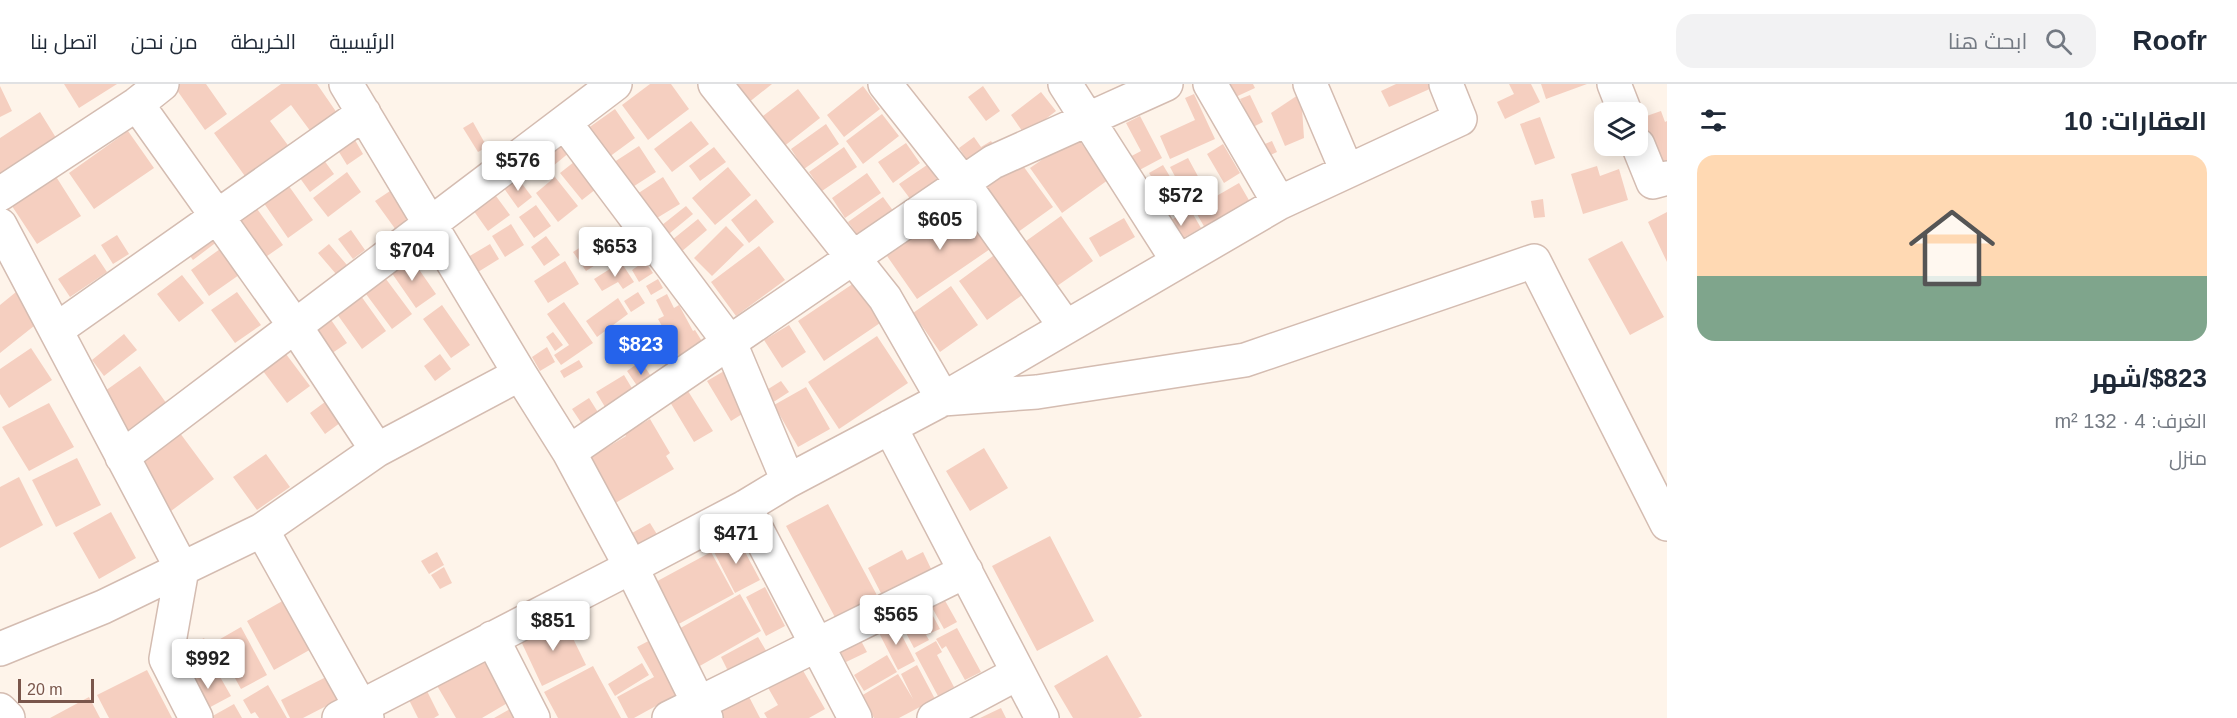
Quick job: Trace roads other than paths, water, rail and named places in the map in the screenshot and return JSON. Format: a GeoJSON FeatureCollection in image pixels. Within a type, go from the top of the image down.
{"type":"FeatureCollection","features":[{"type":"Feature","properties":{"kind":"street"},"geometry":{"type":"LineString","coordinates":[[0,194],[137,104],[162,84]]}},
{"type":"Feature","properties":{"kind":"street"},"geometry":{"type":"LineString","coordinates":[[346,84],[569,452],[631,567],[702,710]]}},
{"type":"Feature","properties":{"kind":"street"},"geometry":{"type":"LineString","coordinates":[[122,457],[615,84]]}},
{"type":"Feature","properties":{"kind":"street"},"geometry":{"type":"LineString","coordinates":[[715,84],[885,297],[943,399]]}},
{"type":"Feature","properties":{"kind":"street"},"geometry":{"type":"LineString","coordinates":[[885,84],[963,183],[1065,326]]}},
{"type":"Feature","properties":{"kind":"street"},"geometry":{"type":"LineString","coordinates":[[1065,84],[1178,261]]}},
{"type":"Feature","properties":{"kind":"street"},"geometry":{"type":"LineString","coordinates":[[569,452],[993,162],[1166,84]]}},
{"type":"Feature","properties":{"kind":"street"},"geometry":{"type":"LineString","coordinates":[[1210,84],[1279,203]]}},
{"type":"Feature","properties":{"kind":"street"},"geometry":{"type":"LineString","coordinates":[[1310,84],[1347,171]]}},
{"type":"Feature","properties":{"kind":"street"},"geometry":{"type":"LineString","coordinates":[[262,530],[356,714],[492,638],[745,507],[788,481],[943,399],[1279,203],[1460,119],[1446,84]]}},
{"type":"Feature","properties":{"kind":"street"},"geometry":{"type":"LineString","coordinates":[[1614,84],[1621,102]]}},
{"type":"Feature","properties":{"kind":"street"},"geometry":{"type":"LineString","coordinates":[[137,104],[295,326],[377,450]]}},
{"type":"Feature","properties":{"kind":"street"},"geometry":{"type":"LineString","coordinates":[[56,330],[364,113]]}},
{"type":"Feature","properties":{"kind":"street"},"geometry":{"type":"LineString","coordinates":[[564,123],[730,343],[788,481]]}},
{"type":"Feature","properties":{"kind":"street"},"geometry":{"type":"LineString","coordinates":[[1642,156],[1653,182],[1667,178]]}},
{"type":"Feature","properties":{"kind":"street"},"geometry":{"type":"LineString","coordinates":[[0,225],[182,569],[166,659],[196,718]]}},
{"type":"Feature","properties":{"kind":"street"},"geometry":{"type":"LineString","coordinates":[[943,399],[1037,392],[1245,360],[1534,261],[1667,524]]}},
{"type":"Feature","properties":{"kind":"street"},"geometry":{"type":"LineString","coordinates":[[0,649],[103,607],[262,530],[377,450],[520,374]]}},
{"type":"Feature","properties":{"kind":"street"},"geometry":{"type":"LineString","coordinates":[[890,427],[1042,718]]}},
{"type":"Feature","properties":{"kind":"street"},"geometry":{"type":"LineString","coordinates":[[745,507],[855,718]]}},
{"type":"Feature","properties":{"kind":"street"},"geometry":{"type":"LineString","coordinates":[[669,718],[702,710],[817,645],[966,571]]}},
{"type":"Feature","properties":{"kind":"street"},"geometry":{"type":"LineString","coordinates":[[492,638],[533,718]]}},
{"type":"Feature","properties":{"kind":"street"},"geometry":{"type":"LineString","coordinates":[[934,718],[1018,673]]}},
{"type":"Feature","properties":{"kind":"street"},"geometry":{"type":"LineString","coordinates":[[0,710],[8,718]]}}]}
